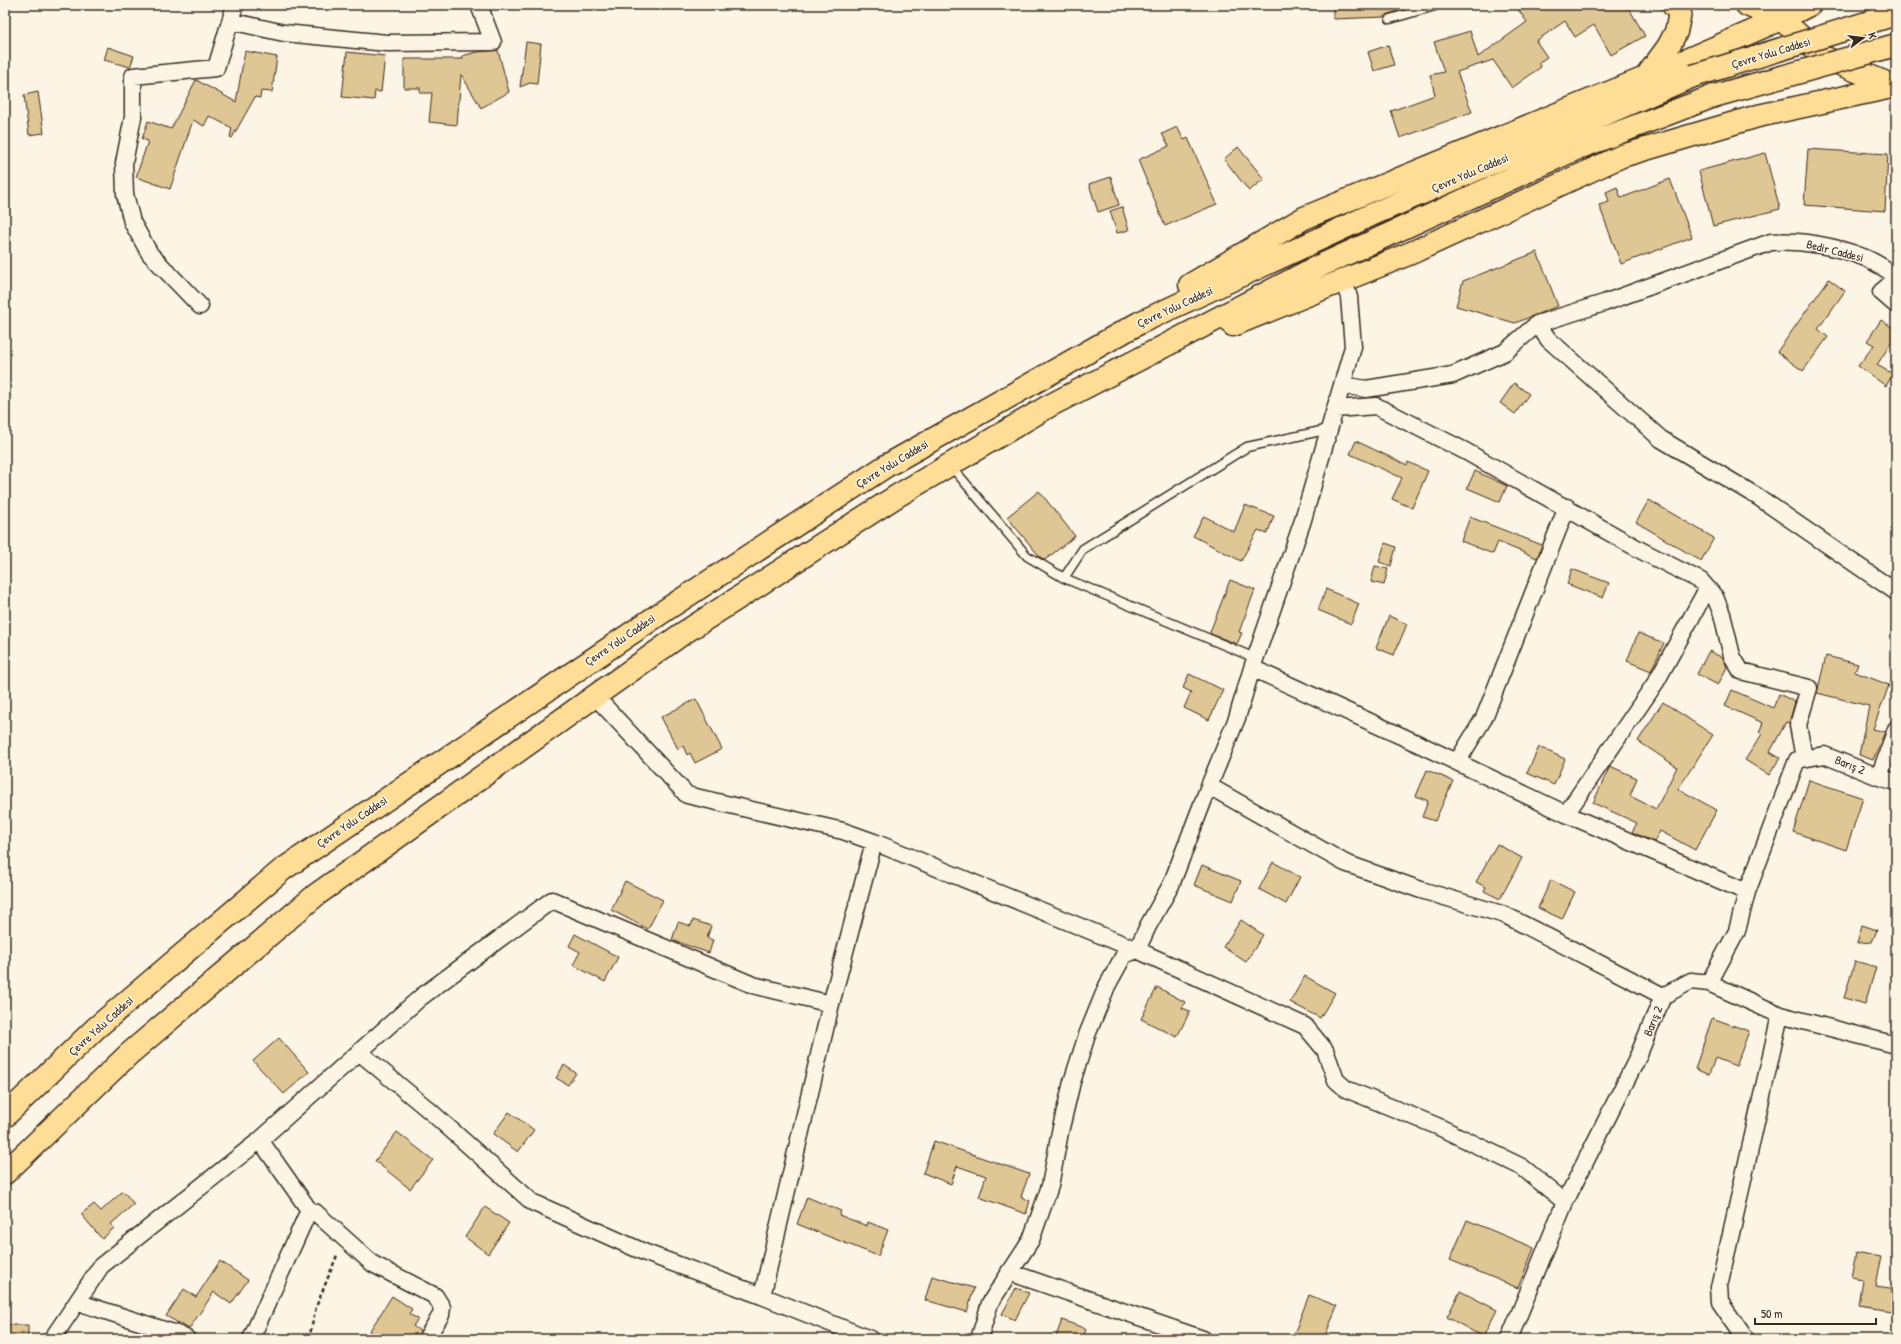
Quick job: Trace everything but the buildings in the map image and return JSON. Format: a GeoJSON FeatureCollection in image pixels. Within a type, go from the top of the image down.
{"type":"FeatureCollection","features":[{"type":"Feature","properties":{"kind":"highway"},"geometry":{"type":"LineString","coordinates":[[1646,78],[1668,47],[1676,32],[1680,13],[1673,5]]}},
{"type":"Feature","properties":{"kind":"highway","name":"Çevre Yolu Caddesi"},"geometry":{"type":"LineString","coordinates":[[1747,5],[1781,19],[1823,57],[1895,90]]}},
{"type":"Feature","properties":{"kind":"highway"},"geometry":{"type":"LineString","coordinates":[[1139,323],[1182,290],[1304,218],[1646,78],[1781,19],[1809,5]]}},
{"type":"Feature","properties":{"kind":"highway"},"geometry":{"type":"LineString","coordinates":[[1821,5],[1812,16],[1811,25],[1823,57]]}},
{"type":"Feature","properties":{"kind":"highway","name":"Çevre Yolu Caddesi"},"geometry":{"type":"LineString","coordinates":[[5,1116],[96,1028],[282,870],[667,608],[886,466],[1139,323],[1371,215],[1693,76],[1896,14]]}},
{"type":"Feature","properties":{"kind":"highway","name":"Çevre Yolu Caddesi"},"geometry":{"type":"LineString","coordinates":[[6,1172],[129,1054],[316,895],[682,634],[897,496],[1049,406],[1313,269],[1576,149],[1714,96],[1896,45]]}},
{"type":"Feature","properties":{"kind":"highway"},"geometry":{"type":"LineString","coordinates":[[1152,352],[1197,340],[1411,253],[1622,156],[1758,116],[1830,99],[1895,90]]}},
{"type":"Feature","properties":{"kind":"highway"},"geometry":{"type":"LineString","coordinates":[[5,1110],[41,1081]]}},
{"type":"Feature","properties":{"kind":"street"},"geometry":{"type":"LineString","coordinates":[[200,306],[150,254],[132,222],[125,194],[124,163],[133,117],[133,76],[216,68],[236,5]]}},
{"type":"Feature","properties":{"kind":"street"},"geometry":{"type":"LineString","coordinates":[[230,21],[284,33],[387,43],[493,42],[479,5]]}},
{"type":"Feature","properties":{"kind":"street","name":"Bedir Caddesi"},"geometry":{"type":"LineString","coordinates":[[1537,324],[1604,304],[1771,242],[1790,241],[1840,250],[1864,257],[1896,275]]}},
{"type":"Feature","properties":{"kind":"street"},"geometry":{"type":"LineString","coordinates":[[1896,279],[1881,292],[1896,305]]}},
{"type":"Feature","properties":{"kind":"street"},"geometry":{"type":"LineString","coordinates":[[979,1339],[990,1303],[1031,1240],[1050,1186],[1060,1132],[1072,1082],[1090,1028],[1107,986],[1124,955],[1137,950],[1148,926],[1171,885],[1237,718],[1253,663],[1302,524],[1353,347],[1349,297],[1343,280]]}},
{"type":"Feature","properties":{"kind":"street"},"geometry":{"type":"LineString","coordinates":[[1342,385],[1366,389],[1453,376],[1505,352],[1537,324],[1548,340],[1661,439],[1758,497],[1896,592]]}},
{"type":"Feature","properties":{"kind":"street"},"geometry":{"type":"LineString","coordinates":[[1335,409],[1376,406],[1465,451],[1526,487],[1567,507],[1642,551],[1701,581],[1715,597],[1722,614],[1732,656],[1741,671],[1809,688],[1798,725],[1804,758],[1797,760],[1747,892],[1737,931],[1709,983],[1780,1015],[1896,1045]]}},
{"type":"Feature","properties":{"kind":"street"},"geometry":{"type":"LineString","coordinates":[[1457,762],[1484,718],[1567,507]]}},
{"type":"Feature","properties":{"kind":"street"},"geometry":{"type":"LineString","coordinates":[[1566,814],[1656,682],[1707,588]]}},
{"type":"Feature","properties":{"kind":"street"},"geometry":{"type":"LineString","coordinates":[[1253,663],[1566,814],[1747,892]]}},
{"type":"Feature","properties":{"kind":"street"},"geometry":{"type":"LineString","coordinates":[[595,696],[687,795],[843,831],[874,842],[1137,950],[1305,1026],[1325,1050],[1336,1080],[1346,1089],[1437,1126],[1522,1167],[1566,1202]]}},
{"type":"Feature","properties":{"kind":"street"},"geometry":{"type":"LineString","coordinates":[[1879,777],[1896,729]]}},
{"type":"Feature","properties":{"kind":"street","name":"Barış 2"},"geometry":{"type":"LineString","coordinates":[[1804,758],[1824,755],[1879,777],[1896,782]]}},
{"type":"Feature","properties":{"kind":"street"},"geometry":{"type":"LineString","coordinates":[[1209,786],[1345,863],[1421,890],[1505,915],[1663,996]]}},
{"type":"Feature","properties":{"kind":"street"},"geometry":{"type":"LineString","coordinates":[[762,1296],[831,1004],[874,842]]}},
{"type":"Feature","properties":{"kind":"street"},"geometry":{"type":"LineString","coordinates":[[52,1339],[100,1266],[260,1140],[421,997],[552,900],[753,985],[831,1004]]}},
{"type":"Feature","properties":{"kind":"street","name":"Barış 2"},"geometry":{"type":"LineString","coordinates":[[1510,1339],[1566,1202],[1636,1061],[1663,996],[1691,981],[1709,983]]}},
{"type":"Feature","properties":{"kind":"street"},"geometry":{"type":"LineString","coordinates":[[1746,1339],[1720,1302],[1719,1287],[1780,1015]]}},
{"type":"Feature","properties":{"kind":"street"},"geometry":{"type":"LineString","coordinates":[[359,1052],[430,1111],[532,1202],[646,1253],[762,1296],[870,1339]]}},
{"type":"Feature","properties":{"kind":"street"},"geometry":{"type":"LineString","coordinates":[[260,1140],[309,1210],[315,1212],[373,1264],[435,1296],[442,1307],[441,1315],[426,1339]]}},
{"type":"Feature","properties":{"kind":"street"},"geometry":{"type":"LineString","coordinates":[[251,1339],[309,1210]]}},
{"type":"Feature","properties":{"kind":"street"},"geometry":{"type":"LineString","coordinates":[[1009,1272],[1203,1339]]}},
{"type":"Feature","properties":{"kind":"street"},"geometry":{"type":"LineString","coordinates":[[77,1302],[177,1334],[187,1339]]}},
{"type":"Feature","properties":{"kind":"lane"},"geometry":{"type":"LineString","coordinates":[[1390,19],[1438,5]]}},
{"type":"Feature","properties":{"kind":"lane"},"geometry":{"type":"LineString","coordinates":[[1064,578],[1083,549],[1247,447],[1330,429]]}},
{"type":"Feature","properties":{"kind":"lane"},"geometry":{"type":"LineString","coordinates":[[950,465],[1027,556],[1064,578],[1253,663]]}},
{"type":"Feature","properties":{"kind":"path"},"geometry":{"type":"LineString","coordinates":[[309,1339],[316,1307],[344,1238]]}}]}
